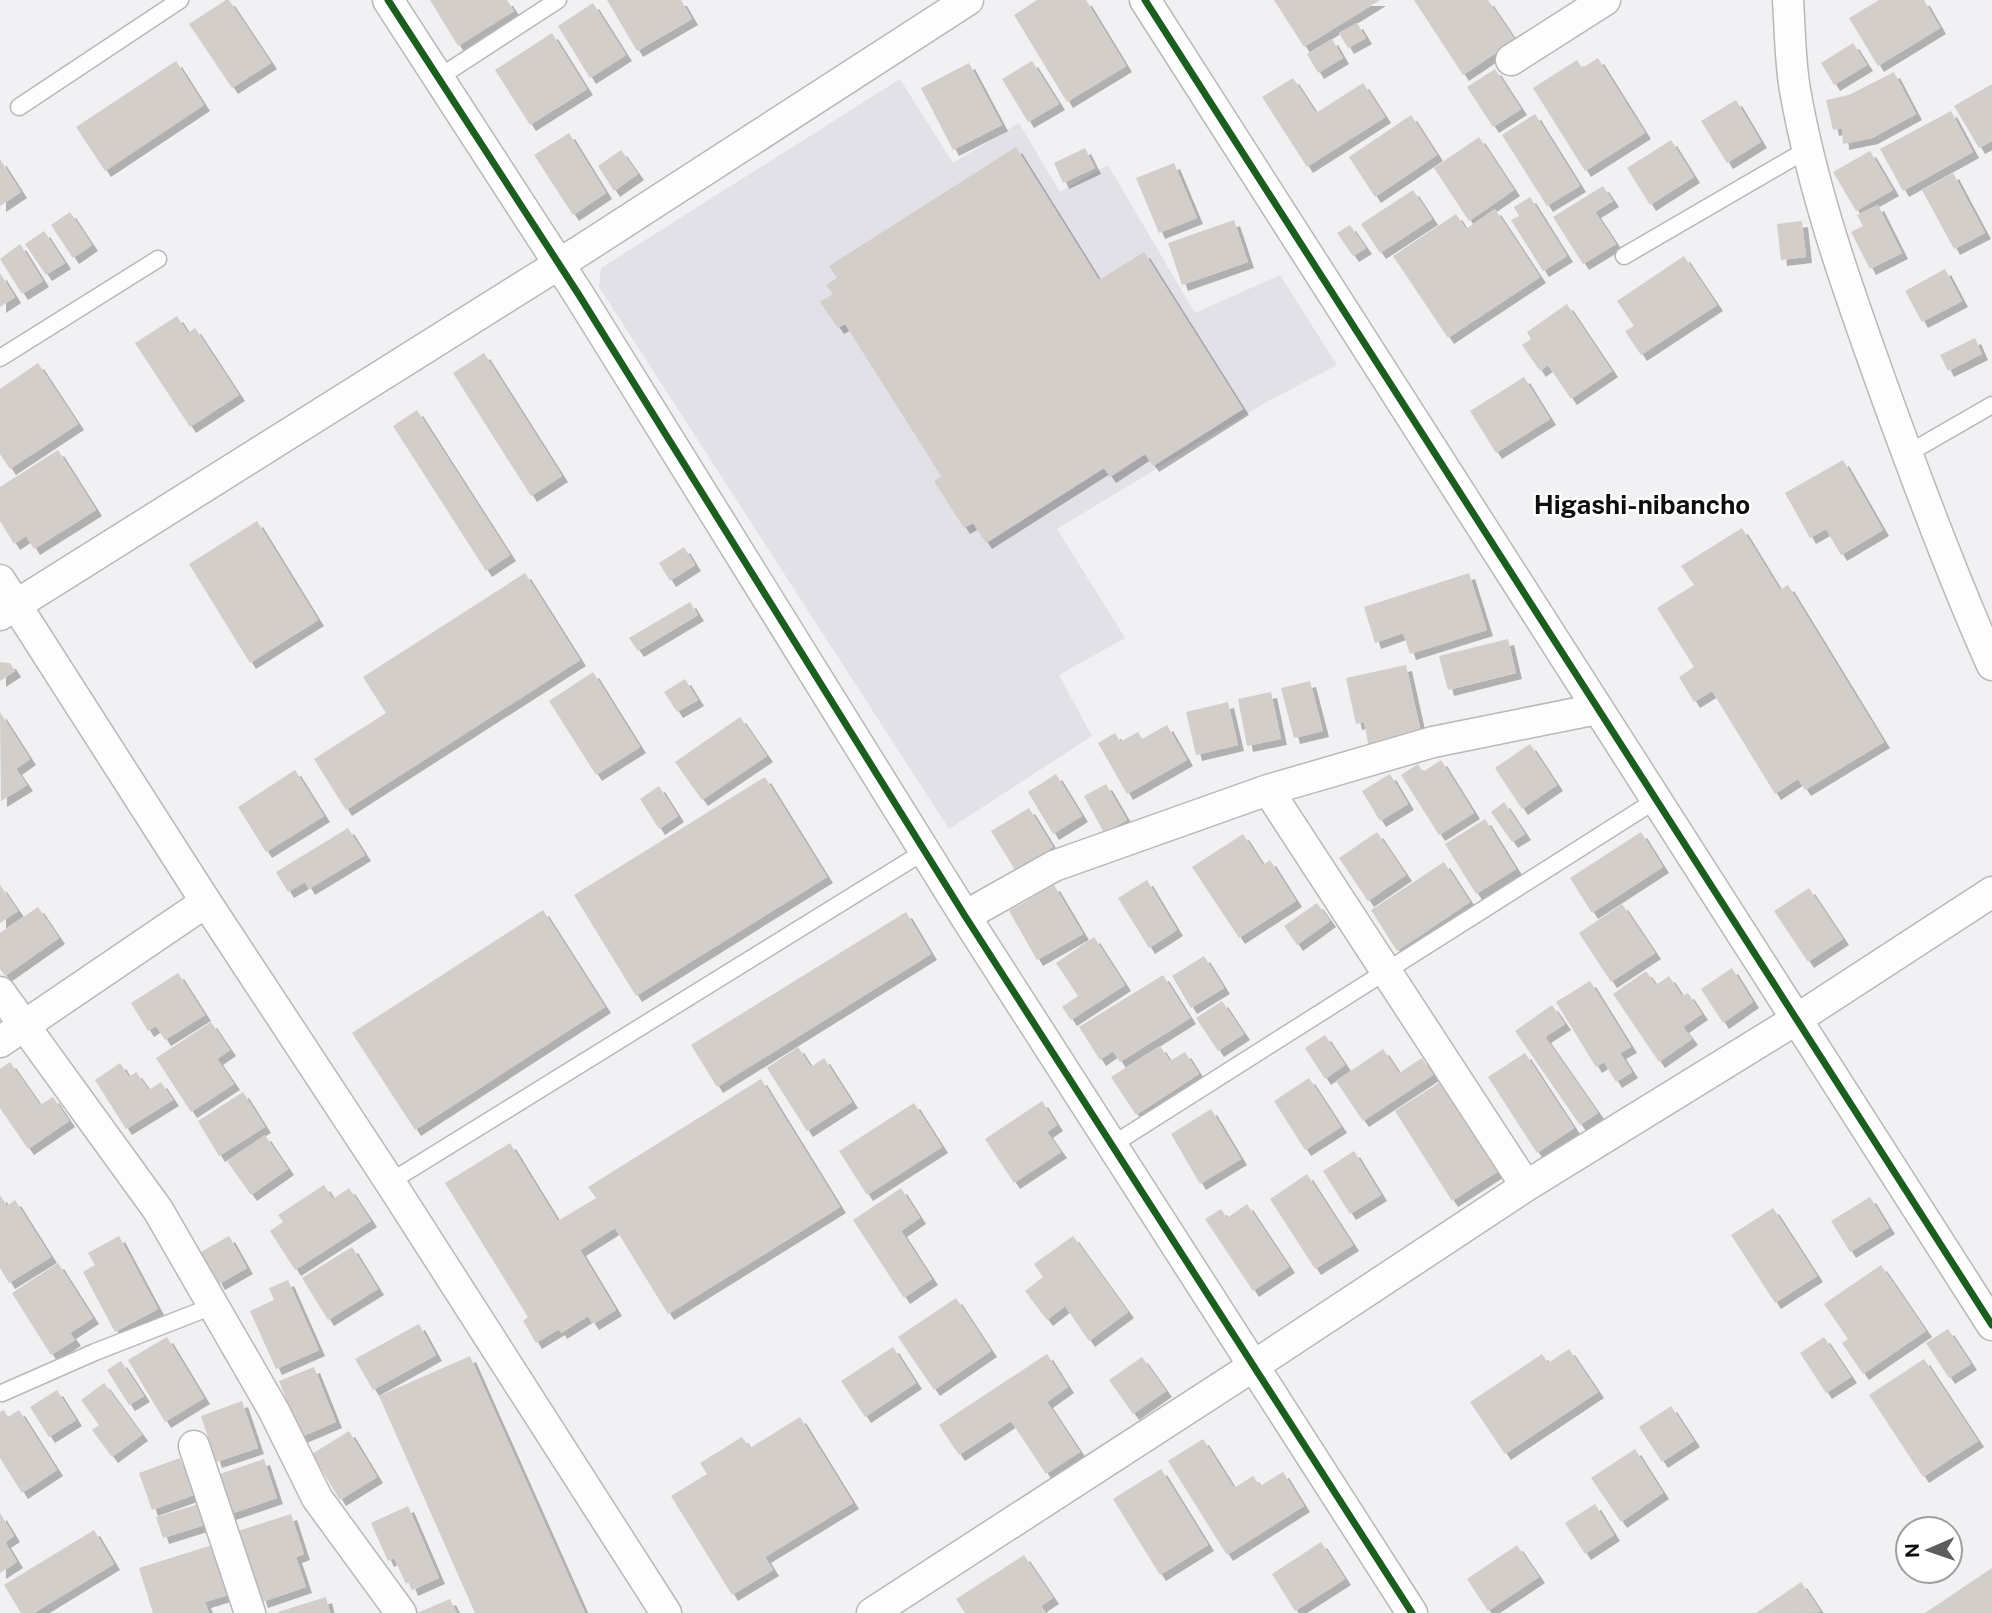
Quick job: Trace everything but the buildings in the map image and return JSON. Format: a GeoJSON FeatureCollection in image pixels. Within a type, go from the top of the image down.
{"type":"FeatureCollection","features":[{"type":"Feature","properties":{"kind":"street"},"geometry":{"type":"LineString","coordinates":[[388,0],[559,264],[965,916],[1412,1613]]}},
{"type":"Feature","properties":{"kind":"street"},"geometry":{"type":"LineString","coordinates":[[666,1613],[390,1182],[5,600],[559,264],[968,0]]}},
{"type":"Feature","properties":{"kind":"street"},"geometry":{"type":"LineString","coordinates":[[1144,0],[1992,1325]]}},
{"type":"Feature","properties":{"kind":"street"},"geometry":{"type":"LineString","coordinates":[[1511,60],[1605,0]]}},
{"type":"Feature","properties":{"kind":"street"},"geometry":{"type":"LineString","coordinates":[[1788,0],[1795,88],[1819,196],[1856,311],[1908,454],[1965,606],[1992,665]]}},
{"type":"Feature","properties":{"kind":"street"},"geometry":{"type":"LineString","coordinates":[[965,916],[1054,866],[1268,790],[1433,742],[1597,709]]}},
{"type":"Feature","properties":{"kind":"street"},"geometry":{"type":"LineString","coordinates":[[1268,790],[1526,1185]]}},
{"type":"Feature","properties":{"kind":"street"},"geometry":{"type":"LineString","coordinates":[[872,1613],[1255,1365],[1526,1185],[1797,1019],[1992,891]]}},
{"type":"Feature","properties":{"kind":"street"},"geometry":{"type":"LineString","coordinates":[[12,1034],[206,902]]}},
{"type":"Feature","properties":{"kind":"street"},"geometry":{"type":"LineString","coordinates":[[0,992],[12,1034],[158,1210],[274,1411],[317,1498],[401,1613]]}},
{"type":"Feature","properties":{"kind":"street"},"geometry":{"type":"LineString","coordinates":[[194,1446],[250,1613]]}},
{"type":"Feature","properties":{"kind":"lane"},"geometry":{"type":"LineString","coordinates":[[19,107],[180,0]]}},
{"type":"Feature","properties":{"kind":"lane"},"geometry":{"type":"LineString","coordinates":[[438,78],[558,0]]}},
{"type":"Feature","properties":{"kind":"lane"},"geometry":{"type":"LineString","coordinates":[[1625,256],[1808,149]]}},
{"type":"Feature","properties":{"kind":"lane"},"geometry":{"type":"LineString","coordinates":[[0,358],[158,259]]}},
{"type":"Feature","properties":{"kind":"lane"},"geometry":{"type":"LineString","coordinates":[[1908,454],[1992,405]]}},
{"type":"Feature","properties":{"kind":"lane"},"geometry":{"type":"LineString","coordinates":[[1112,1145],[1656,800]]}},
{"type":"Feature","properties":{"kind":"lane"},"geometry":{"type":"LineString","coordinates":[[390,1182],[925,851]]}},
{"type":"Feature","properties":{"kind":"lane"},"geometry":{"type":"LineString","coordinates":[[2,1393],[95,1352],[213,1306]]}},
{"type":"Feature","properties":{"kind":"shaded area"},"geometry":{"type":"Polygon","coordinates":[[[900,79],[953,163],[1019,123],[1060,192],[1108,165],[1195,313],[1280,275],[1337,365],[1263,404],[1057,529],[1125,638],[1059,675],[1092,736],[949,829],[599,287],[601,268],[900,79]]]}},
{"type":"Feature","properties":{"kind":"cycle path"},"geometry":{"type":"LineString","coordinates":[[388,0],[579,295],[965,916],[1412,1613]]}},
{"type":"Feature","properties":{"kind":"cycle path"},"geometry":{"type":"LineString","coordinates":[[1145,0],[1992,1325]]}},
{"type":"Feature","properties":{"kind":"district","name":"Higashi-nibancho"},"geometry":{"type":"Point","coordinates":[1642,505]}}]}
